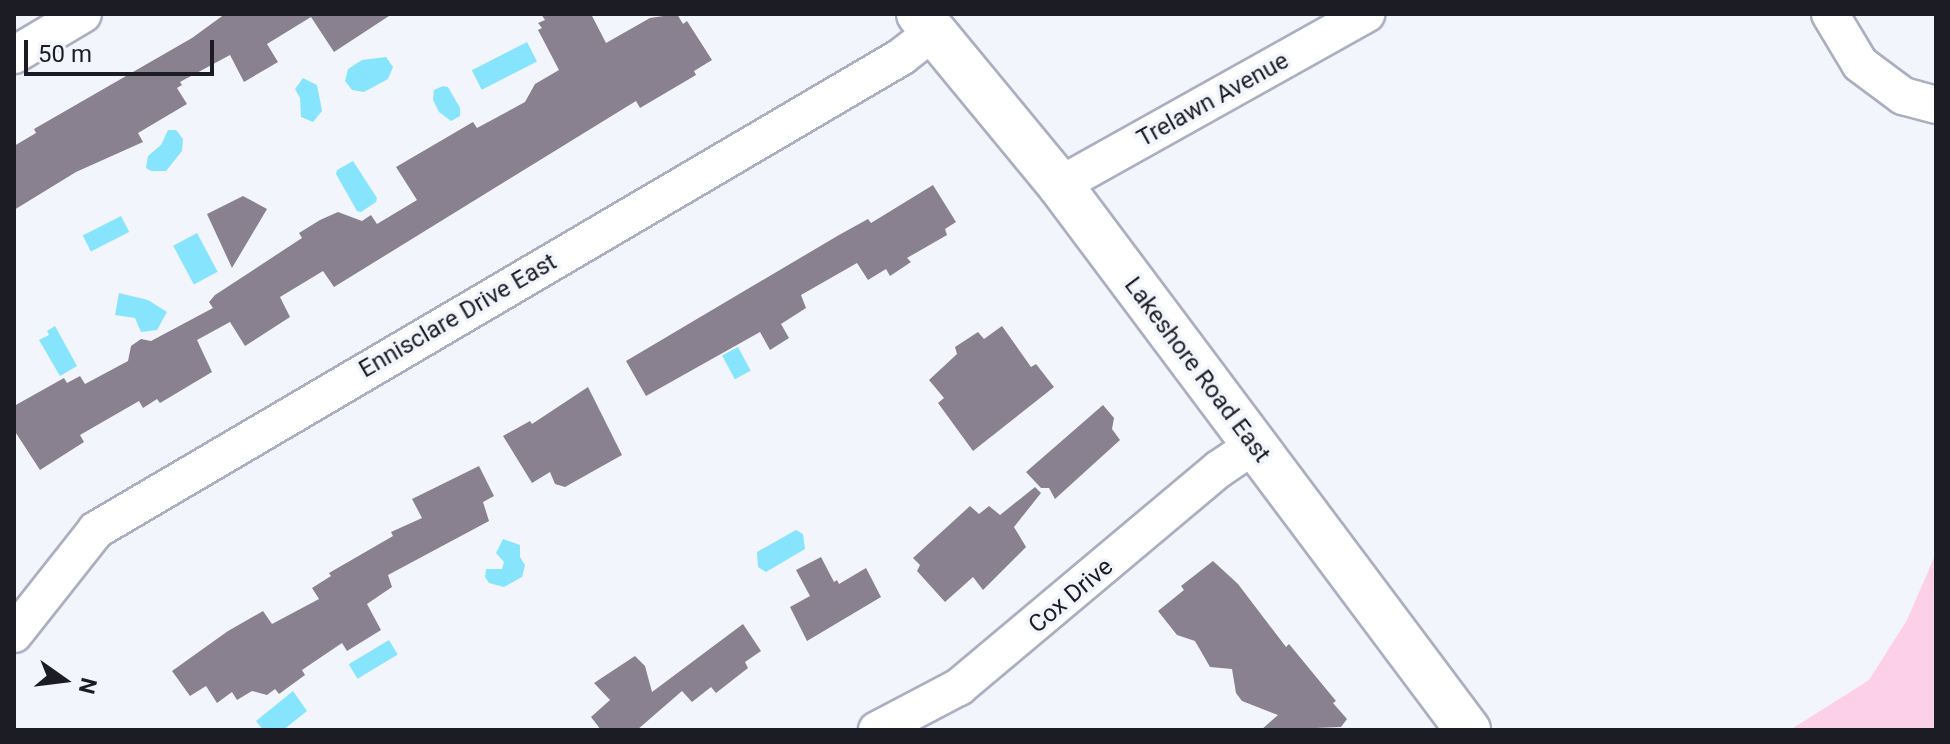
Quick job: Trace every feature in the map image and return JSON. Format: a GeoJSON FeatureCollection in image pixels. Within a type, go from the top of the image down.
{"type":"FeatureCollection","features":[{"type":"Feature","properties":{"kind":"main road","name":"Lakeshore Road East"},"geometry":{"type":"LineString","coordinates":[[926,23],[1060,185],[1468,730]]}},
{"type":"Feature","properties":{"kind":"street"},"geometry":{"type":"LineString","coordinates":[[14,55],[83,14]]}},
{"type":"Feature","properties":{"kind":"street","name":"Trelawn Avenue"},"geometry":{"type":"LineString","coordinates":[[1060,185],[1366,14]]}},
{"type":"Feature","properties":{"kind":"street"},"geometry":{"type":"LineString","coordinates":[[1830,14],[1860,64],[1903,96],[1936,105]]}},
{"type":"Feature","properties":{"kind":"street","name":"Ennisclare Drive East"},"geometry":{"type":"LineString","coordinates":[[14,634],[96,530],[901,57],[926,23]]}},
{"type":"Feature","properties":{"kind":"street","name":"Cox Drive"},"geometry":{"type":"LineString","coordinates":[[877,730],[959,687],[1219,469],[1253,446]]}},
{"type":"Feature","properties":{"kind":"shaded area"},"geometry":{"type":"Polygon","coordinates":[[[1936,553],[1936,730],[1790,730],[1869,680],[1907,620],[1936,553]]]}},
{"type":"Feature","properties":{"kind":"water"},"geometry":{"type":"Polygon","coordinates":[[[527,42],[537,62],[482,90],[472,70],[527,42]]]}},
{"type":"Feature","properties":{"kind":"water"},"geometry":{"type":"Polygon","coordinates":[[[386,57],[393,67],[388,79],[364,92],[352,90],[345,81],[348,69],[362,60],[386,57]]]}},
{"type":"Feature","properties":{"kind":"water"},"geometry":{"type":"Polygon","coordinates":[[[303,78],[317,85],[322,111],[313,122],[301,117],[300,98],[295,89],[303,78]]]}},
{"type":"Feature","properties":{"kind":"water"},"geometry":{"type":"Polygon","coordinates":[[[448,87],[460,108],[460,116],[451,121],[439,112],[433,100],[434,90],[448,87]]]}},
{"type":"Feature","properties":{"kind":"water"},"geometry":{"type":"Polygon","coordinates":[[[168,130],[176,130],[183,139],[182,151],[166,171],[151,171],[146,168],[148,156],[161,145],[168,130]]]}},
{"type":"Feature","properties":{"kind":"water"},"geometry":{"type":"Polygon","coordinates":[[[353,161],[377,198],[361,212],[357,211],[336,174],[337,170],[353,161]]]}},
{"type":"Feature","properties":{"kind":"water"},"geometry":{"type":"Polygon","coordinates":[[[121,216],[129,232],[91,252],[83,236],[121,216]]]}},
{"type":"Feature","properties":{"kind":"water"},"geometry":{"type":"Polygon","coordinates":[[[197,233],[218,272],[194,285],[173,246],[197,233]]]}},
{"type":"Feature","properties":{"kind":"water"},"geometry":{"type":"Polygon","coordinates":[[[119,293],[148,300],[167,312],[157,330],[141,332],[135,318],[115,315],[119,293]]]}},
{"type":"Feature","properties":{"kind":"water"},"geometry":{"type":"Polygon","coordinates":[[[55,326],[77,366],[60,376],[39,340],[49,335],[47,331],[55,326]]]}},
{"type":"Feature","properties":{"kind":"water"},"geometry":{"type":"Polygon","coordinates":[[[738,347],[751,371],[735,379],[722,355],[738,347]]]}},
{"type":"Feature","properties":{"kind":"water"},"geometry":{"type":"Polygon","coordinates":[[[796,530],[803,534],[805,549],[766,572],[758,567],[757,552],[796,530]]]}},
{"type":"Feature","properties":{"kind":"water"},"geometry":{"type":"Polygon","coordinates":[[[503,539],[520,545],[520,557],[525,565],[522,577],[504,587],[489,583],[485,577],[486,569],[502,569],[504,562],[496,553],[503,539]]]}},
{"type":"Feature","properties":{"kind":"water"},"geometry":{"type":"Polygon","coordinates":[[[389,640],[398,655],[357,679],[349,664],[389,640]]]}},
{"type":"Feature","properties":{"kind":"water"},"geometry":{"type":"Polygon","coordinates":[[[293,691],[307,711],[283,730],[263,730],[256,721],[293,691]]]}},
{"type":"Feature","properties":{"kind":"building"},"geometry":{"type":"Polygon","coordinates":[[[225,14],[392,14],[334,52],[311,17],[267,44],[278,62],[244,82],[230,55],[180,82],[182,85],[177,88],[187,104],[138,133],[143,142],[76,172],[14,210],[14,146],[36,133],[34,129],[192,38],[225,14]]]}},
{"type":"Feature","properties":{"kind":"building"},"geometry":{"type":"Polygon","coordinates":[[[541,14],[591,14],[606,43],[650,18],[677,14],[683,24],[687,21],[712,60],[694,71],[696,75],[640,108],[636,101],[334,287],[323,271],[280,297],[290,317],[245,346],[230,322],[197,340],[212,372],[160,403],[157,399],[143,408],[139,401],[80,435],[84,442],[40,470],[14,430],[14,406],[64,378],[67,383],[80,376],[85,384],[128,361],[131,346],[141,339],[151,341],[213,308],[209,302],[215,295],[302,238],[299,233],[320,220],[338,212],[362,221],[371,215],[377,224],[417,200],[396,167],[473,122],[477,128],[525,102],[535,84],[559,70],[538,30],[542,28],[538,23],[545,20],[541,14]]]}},
{"type":"Feature","properties":{"kind":"building"},"geometry":{"type":"Polygon","coordinates":[[[933,185],[956,222],[945,229],[947,235],[907,258],[911,262],[890,276],[886,269],[868,280],[857,263],[801,295],[806,308],[781,324],[789,338],[770,350],[760,332],[646,396],[626,361],[839,235],[868,219],[871,223],[933,185]]]}},
{"type":"Feature","properties":{"kind":"building"},"geometry":{"type":"Polygon","coordinates":[[[243,196],[267,209],[232,268],[207,214],[243,196]]]}},
{"type":"Feature","properties":{"kind":"building"},"geometry":{"type":"Polygon","coordinates":[[[1002,326],[1031,367],[1036,364],[1054,387],[973,451],[938,403],[944,398],[929,380],[957,354],[955,347],[978,332],[984,339],[1002,326]]]}},
{"type":"Feature","properties":{"kind":"building"},"geometry":{"type":"Polygon","coordinates":[[[588,387],[622,455],[565,487],[555,484],[550,472],[532,483],[503,436],[530,421],[532,424],[588,387]]]}},
{"type":"Feature","properties":{"kind":"building"},"geometry":{"type":"Polygon","coordinates":[[[1103,405],[1114,418],[1112,429],[1120,440],[1055,499],[1049,488],[1041,488],[1026,472],[1103,405]]]}},
{"type":"Feature","properties":{"kind":"building"},"geometry":{"type":"Polygon","coordinates":[[[479,466],[494,496],[483,502],[489,521],[388,575],[392,587],[367,604],[381,630],[347,651],[342,643],[302,670],[305,675],[279,694],[275,689],[267,695],[252,691],[237,700],[232,692],[217,703],[206,686],[190,696],[172,671],[228,631],[263,611],[272,624],[319,599],[312,588],[331,576],[329,573],[393,536],[391,532],[422,518],[412,499],[479,466]]]}},
{"type":"Feature","properties":{"kind":"building"},"geometry":{"type":"Polygon","coordinates":[[[1035,487],[1041,493],[1014,527],[1026,547],[983,590],[973,577],[945,602],[917,571],[920,565],[913,558],[970,506],[979,514],[989,506],[1000,515],[1035,487]]]}},
{"type":"Feature","properties":{"kind":"building"},"geometry":{"type":"Polygon","coordinates":[[[821,557],[834,582],[837,580],[839,584],[866,568],[881,597],[807,641],[790,607],[810,596],[796,570],[821,557]]]}},
{"type":"Feature","properties":{"kind":"building"},"geometry":{"type":"Polygon","coordinates":[[[1213,561],[1238,584],[1286,647],[1289,644],[1336,701],[1333,703],[1347,719],[1341,727],[1261,730],[1278,715],[1242,701],[1236,693],[1232,669],[1210,667],[1195,641],[1177,635],[1158,611],[1184,590],[1181,586],[1213,561]]]}},
{"type":"Feature","properties":{"kind":"building"},"geometry":{"type":"Polygon","coordinates":[[[743,624],[761,651],[745,662],[748,668],[716,693],[711,687],[692,702],[682,691],[637,730],[601,730],[591,717],[610,700],[594,683],[635,656],[645,666],[652,692],[743,624]]]}}]}
